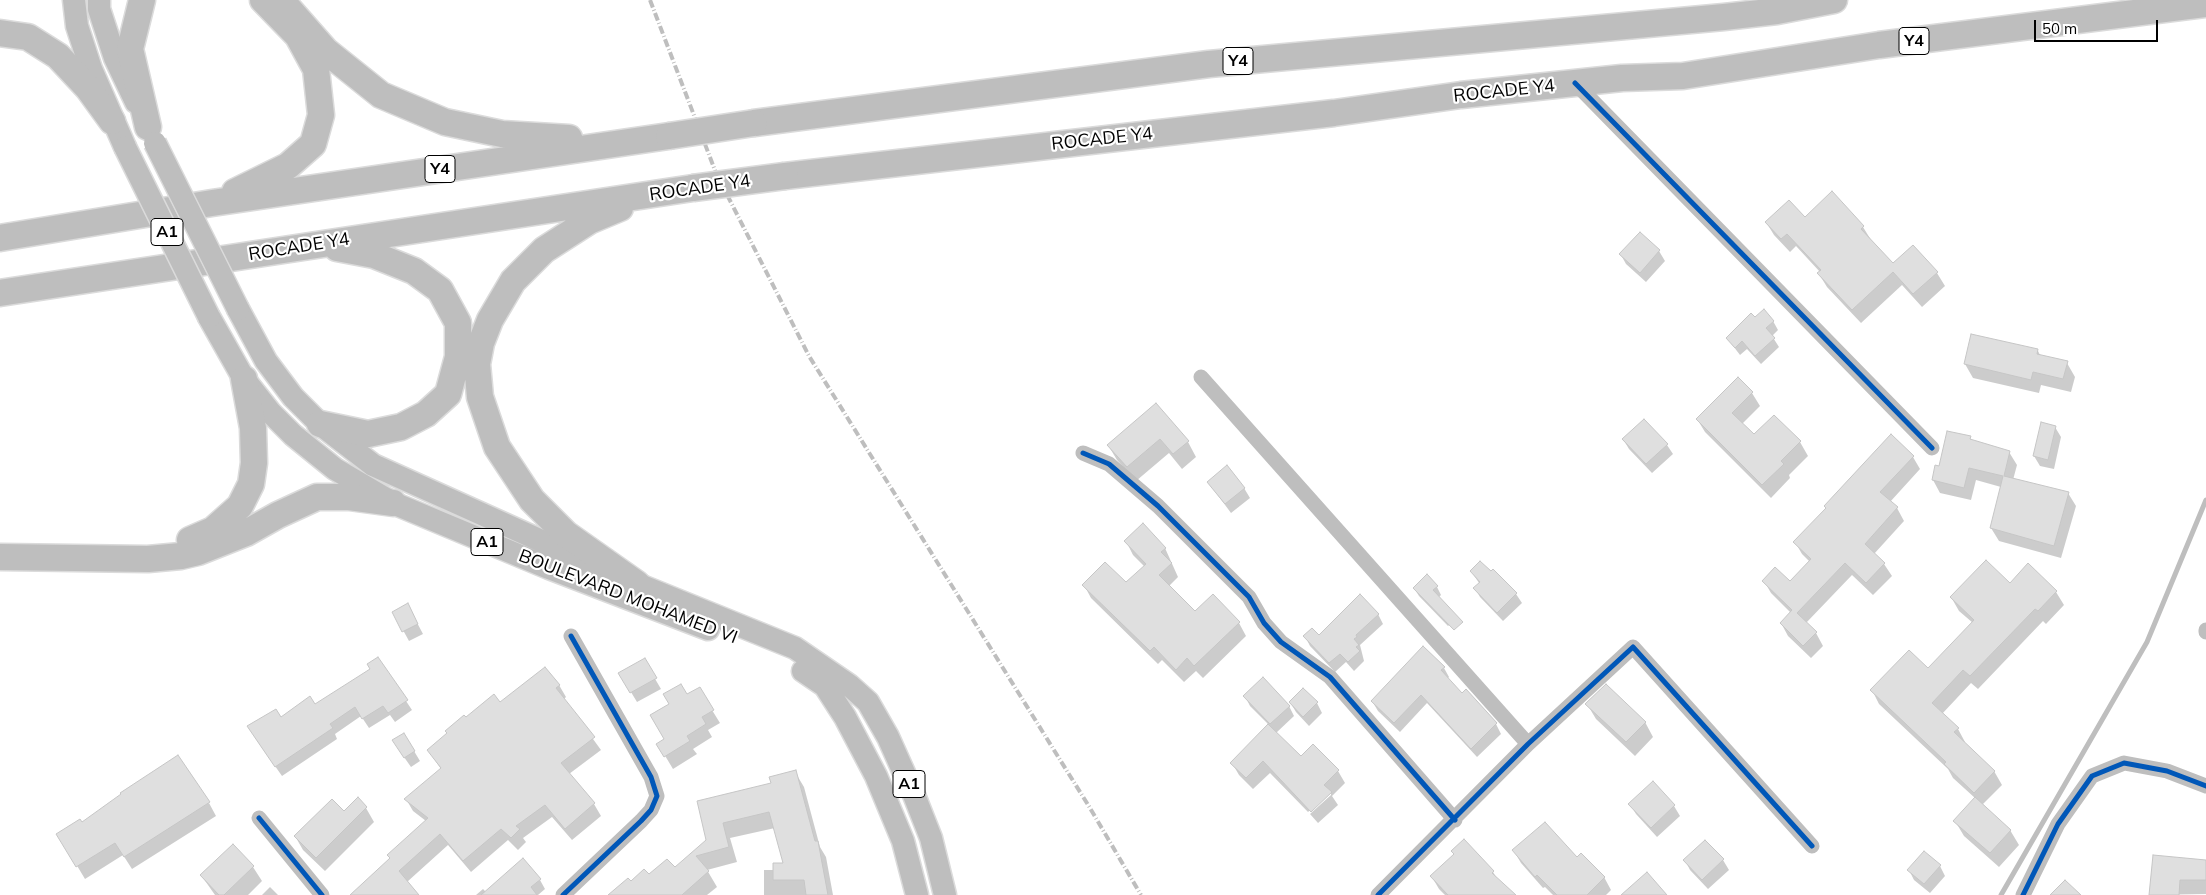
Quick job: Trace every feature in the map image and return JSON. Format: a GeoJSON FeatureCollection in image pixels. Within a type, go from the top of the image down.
{"type":"FeatureCollection","features":[{"type":"Feature","properties":{"kind":"highway"},"geometry":{"type":"LineString","coordinates":[[142,0],[130,50],[152,135]]}},
{"type":"Feature","properties":{"kind":"highway"},"geometry":{"type":"LineString","coordinates":[[212,203],[288,166],[313,144],[321,115],[316,69],[298,36],[263,0]]}},
{"type":"Feature","properties":{"kind":"highway"},"geometry":{"type":"LineString","coordinates":[[281,0],[326,51],[381,95],[445,122],[502,134],[628,140]]}},
{"type":"Feature","properties":{"kind":"highway","name":"Y4"},"geometry":{"type":"LineString","coordinates":[[0,238],[212,203],[628,140],[669,136],[754,123],[1209,64],[1724,17],[1834,0]]}},
{"type":"Feature","properties":{"kind":"highway","name":"ROCADE Y4"},"geometry":{"type":"LineString","coordinates":[[0,293],[693,188],[1575,83],[1622,78],[1683,76],[1879,45],[2206,4]]}},
{"type":"Feature","properties":{"kind":"highway"},"geometry":{"type":"LineString","coordinates":[[0,33],[28,37],[58,56],[88,88],[112,121]]}},
{"type":"Feature","properties":{"kind":"highway"},"geometry":{"type":"LineString","coordinates":[[637,584],[566,534],[532,500],[497,447],[480,397],[477,364],[480,342],[490,320],[513,281],[544,250],[589,221],[656,194]]}},
{"type":"Feature","properties":{"kind":"highway"},"geometry":{"type":"LineString","coordinates":[[316,244],[374,255],[414,271],[440,290],[458,323],[458,357],[448,394],[426,414],[401,427],[368,434],[320,424]]}},
{"type":"Feature","properties":{"kind":"highway"},"geometry":{"type":"LineString","coordinates":[[0,543],[132,546],[186,541],[213,530],[240,506],[251,484],[254,463],[253,428],[244,379]]}},
{"type":"Feature","properties":{"kind":"highway"},"geometry":{"type":"LineString","coordinates":[[0,557],[148,559],[181,556],[198,552],[246,533],[278,514],[317,498],[349,496],[393,504]]}},
{"type":"Feature","properties":{"kind":"main road","name":"BOULEVARD MOHAMED VI"},"geometry":{"type":"LineString","coordinates":[[74,0],[77,26],[91,69],[112,121],[209,317],[244,379],[270,412],[293,435],[335,469],[393,504],[549,568],[761,649],[793,664],[825,686],[845,717],[876,776],[902,841],[917,895]]}},
{"type":"Feature","properties":{"kind":"main road","name":"BOULEVARD MOHAMED VI"},"geometry":{"type":"LineString","coordinates":[[99,0],[99,8],[114,58],[238,309],[266,361],[293,397],[320,424],[373,465],[637,584],[795,648],[823,666],[868,702],[888,737],[914,795],[930,838],[945,895]]}},
{"type":"Feature","properties":{"kind":"street"},"geometry":{"type":"LineString","coordinates":[[1575,83],[1932,448]]}},
{"type":"Feature","properties":{"kind":"street"},"geometry":{"type":"LineString","coordinates":[[1201,376],[1528,744]]}},
{"type":"Feature","properties":{"kind":"street"},"geometry":{"type":"LineString","coordinates":[[1083,453],[1109,464],[1165,513],[1249,596],[1264,623],[1281,642],[1330,677],[1455,820]]}},
{"type":"Feature","properties":{"kind":"street"},"geometry":{"type":"LineString","coordinates":[[563,895],[641,821],[651,810],[657,796],[651,777],[571,636]]}},
{"type":"Feature","properties":{"kind":"street"},"geometry":{"type":"LineString","coordinates":[[1378,895],[1455,820],[1528,744],[1633,647],[1812,846]]}},
{"type":"Feature","properties":{"kind":"street"},"geometry":{"type":"LineString","coordinates":[[2023,895],[2058,824],[2092,776],[2124,763],[2167,771],[2206,786]]}},
{"type":"Feature","properties":{"kind":"street"},"geometry":{"type":"LineString","coordinates":[[259,818],[322,895]]}},
{"type":"Feature","properties":{"kind":"building"},"geometry":{"type":"Polygon","coordinates":[[[1832,191],[1864,226],[1861,229],[1893,263],[1913,245],[1938,272],[1913,294],[1893,272],[1852,310],[1817,273],[1821,270],[1787,234],[1781,239],[1765,222],[1789,200],[1805,217],[1832,191]]]}},
{"type":"Feature","properties":{"kind":"building"},"geometry":{"type":"Polygon","coordinates":[[[1640,232],[1660,250],[1640,273],[1619,254],[1640,232]]]}},
{"type":"Feature","properties":{"kind":"building"},"geometry":{"type":"Polygon","coordinates":[[[1764,309],[1774,321],[1766,328],[1775,338],[1755,356],[1742,341],[1735,348],[1726,338],[1751,313],[1755,317],[1764,309]]]}},
{"type":"Feature","properties":{"kind":"building"},"geometry":{"type":"Polygon","coordinates":[[[1971,334],[2038,349],[2037,354],[2068,361],[2063,379],[2033,372],[2031,380],[1964,364],[1971,334]]]}},
{"type":"Feature","properties":{"kind":"building"},"geometry":{"type":"Polygon","coordinates":[[[1738,377],[1753,392],[1732,413],[1754,434],[1774,415],[1801,441],[1781,461],[1784,464],[1762,485],[1696,419],[1738,377]]]}},
{"type":"Feature","properties":{"kind":"building"},"geometry":{"type":"Polygon","coordinates":[[[1156,403],[1189,441],[1173,454],[1160,439],[1127,467],[1107,445],[1156,403]]]}},
{"type":"Feature","properties":{"kind":"building"},"geometry":{"type":"Polygon","coordinates":[[[1644,419],[1668,444],[1646,464],[1622,439],[1644,419]]]}},
{"type":"Feature","properties":{"kind":"building"},"geometry":{"type":"Polygon","coordinates":[[[2041,422],[2056,426],[2048,460],[2033,456],[2041,422]]]}},
{"type":"Feature","properties":{"kind":"building"},"geometry":{"type":"Polygon","coordinates":[[[1947,431],[1971,436],[1970,439],[2010,451],[2004,476],[2069,492],[2054,546],[1990,528],[2003,476],[1969,468],[1964,488],[1932,480],[1935,465],[1939,466],[1947,431]]]}},
{"type":"Feature","properties":{"kind":"building"},"geometry":{"type":"Polygon","coordinates":[[[1891,434],[1914,456],[1880,492],[1898,507],[1865,544],[1885,563],[1866,583],[1845,563],[1797,613],[1817,632],[1803,646],[1780,623],[1792,610],[1762,581],[1775,567],[1790,581],[1811,559],[1793,542],[1826,508],[1824,506],[1891,434]]]}},
{"type":"Feature","properties":{"kind":"building"},"geometry":{"type":"Polygon","coordinates":[[[1227,465],[1245,488],[1225,504],[1207,482],[1227,465]]]}},
{"type":"Feature","properties":{"kind":"building"},"geometry":{"type":"Polygon","coordinates":[[[1143,523],[1166,548],[1161,552],[1172,563],[1159,575],[1195,611],[1213,594],[1240,622],[1194,666],[1187,658],[1176,670],[1154,647],[1150,651],[1082,585],[1105,562],[1126,582],[1146,564],[1124,541],[1143,523]]]}},
{"type":"Feature","properties":{"kind":"building"},"geometry":{"type":"Polygon","coordinates":[[[1986,560],[2010,583],[2028,563],[2057,591],[2038,611],[2035,609],[1970,676],[1963,670],[1932,703],[1959,728],[1954,732],[1995,771],[1974,793],[1944,764],[1946,762],[1870,690],[1909,650],[1928,668],[1974,620],[1950,597],[1986,560]]]}},
{"type":"Feature","properties":{"kind":"building"},"geometry":{"type":"Polygon","coordinates":[[[1480,561],[1491,571],[1493,569],[1517,593],[1497,613],[1473,588],[1480,582],[1470,571],[1480,561]]]}},
{"type":"Feature","properties":{"kind":"building"},"geometry":{"type":"Polygon","coordinates":[[[1427,574],[1438,586],[1433,590],[1463,622],[1454,630],[1413,588],[1427,574]]]}},
{"type":"Feature","properties":{"kind":"building"},"geometry":{"type":"Polygon","coordinates":[[[1360,594],[1379,614],[1356,635],[1357,637],[1354,639],[1359,645],[1356,647],[1360,651],[1348,662],[1340,654],[1329,663],[1303,636],[1312,628],[1319,635],[1360,594]]]}},
{"type":"Feature","properties":{"kind":"building"},"geometry":{"type":"Polygon","coordinates":[[[408,603],[418,624],[402,632],[392,612],[408,603]]]}},
{"type":"Feature","properties":{"kind":"building"},"geometry":{"type":"Polygon","coordinates":[[[1423,646],[1445,667],[1441,670],[1462,693],[1466,689],[1497,723],[1471,749],[1421,695],[1394,723],[1371,701],[1423,646]]]}},
{"type":"Feature","properties":{"kind":"building"},"geometry":{"type":"Polygon","coordinates":[[[378,657],[408,700],[388,713],[383,706],[362,719],[355,707],[330,724],[333,728],[275,767],[247,726],[276,709],[281,717],[310,696],[315,704],[370,669],[367,664],[378,657]]]}},
{"type":"Feature","properties":{"kind":"building"},"geometry":{"type":"Polygon","coordinates":[[[645,658],[657,678],[630,693],[618,673],[645,658]]]}},
{"type":"Feature","properties":{"kind":"building"},"geometry":{"type":"Polygon","coordinates":[[[545,667],[560,685],[556,688],[595,737],[561,763],[595,803],[565,829],[545,805],[516,826],[520,829],[511,838],[501,829],[463,861],[440,834],[399,871],[419,895],[350,895],[390,858],[387,855],[428,818],[404,799],[441,768],[427,750],[464,715],[466,717],[494,694],[500,702],[545,667]]]}},
{"type":"Feature","properties":{"kind":"building"},"geometry":{"type":"Polygon","coordinates":[[[1263,677],[1290,706],[1270,724],[1243,696],[1263,677]]]}},
{"type":"Feature","properties":{"kind":"building"},"geometry":{"type":"Polygon","coordinates":[[[681,684],[687,694],[700,687],[714,710],[702,717],[706,724],[687,736],[690,741],[664,757],[656,744],[664,739],[650,715],[669,704],[663,694],[681,684]]]}},
{"type":"Feature","properties":{"kind":"building"},"geometry":{"type":"Polygon","coordinates":[[[1606,684],[1646,722],[1626,742],[1585,704],[1606,684]]]}},
{"type":"Feature","properties":{"kind":"building"},"geometry":{"type":"Polygon","coordinates":[[[1303,688],[1318,702],[1303,717],[1289,702],[1303,688]]]}},
{"type":"Feature","properties":{"kind":"building"},"geometry":{"type":"Polygon","coordinates":[[[1268,724],[1301,756],[1313,744],[1339,770],[1324,785],[1332,792],[1311,812],[1263,761],[1246,778],[1230,763],[1268,724]]]}},
{"type":"Feature","properties":{"kind":"building"},"geometry":{"type":"Polygon","coordinates":[[[404,733],[415,751],[404,758],[392,740],[404,733]]]}},
{"type":"Feature","properties":{"kind":"building"},"geometry":{"type":"Polygon","coordinates":[[[178,755],[210,802],[124,857],[115,843],[76,867],[56,834],[80,819],[82,822],[120,793],[178,755]]]}},
{"type":"Feature","properties":{"kind":"building"},"geometry":{"type":"Polygon","coordinates":[[[796,770],[815,841],[818,841],[828,895],[806,895],[804,880],[773,880],[773,863],[783,863],[769,812],[723,823],[729,847],[696,856],[709,871],[682,895],[608,895],[628,878],[631,881],[644,869],[649,874],[667,859],[675,867],[706,840],[697,801],[771,783],[769,777],[796,770]]]}},
{"type":"Feature","properties":{"kind":"building"},"geometry":{"type":"Polygon","coordinates":[[[1653,781],[1675,805],[1651,828],[1628,804],[1653,781]]]}},
{"type":"Feature","properties":{"kind":"building"},"geometry":{"type":"Polygon","coordinates":[[[358,797],[367,807],[316,858],[294,836],[332,799],[344,811],[358,797]]]}},
{"type":"Feature","properties":{"kind":"building"},"geometry":{"type":"Polygon","coordinates":[[[1975,797],[2011,830],[1990,853],[1953,821],[1975,797]]]}},
{"type":"Feature","properties":{"kind":"building"},"geometry":{"type":"Polygon","coordinates":[[[1545,822],[1577,857],[1581,853],[1605,877],[1587,895],[1557,895],[1537,875],[1535,877],[1512,850],[1545,822]]]}},
{"type":"Feature","properties":{"kind":"building"},"geometry":{"type":"Polygon","coordinates":[[[1464,839],[1494,871],[1492,873],[1516,895],[1448,895],[1430,876],[1454,854],[1451,851],[1464,839]]]}},
{"type":"Feature","properties":{"kind":"building"},"geometry":{"type":"Polygon","coordinates":[[[1705,840],[1724,859],[1702,880],[1683,860],[1705,840]]]}},
{"type":"Feature","properties":{"kind":"building"},"geometry":{"type":"Polygon","coordinates":[[[233,844],[254,866],[224,895],[219,895],[200,875],[233,844]]]}},
{"type":"Feature","properties":{"kind":"building"},"geometry":{"type":"Polygon","coordinates":[[[1924,851],[1941,865],[1924,884],[1907,870],[1924,851]]]}},
{"type":"Feature","properties":{"kind":"building"},"geometry":{"type":"Polygon","coordinates":[[[2153,855],[2206,860],[2206,880],[2180,880],[2179,895],[2149,895],[2153,855]]]}},
{"type":"Feature","properties":{"kind":"building"},"geometry":{"type":"Polygon","coordinates":[[[523,858],[541,879],[531,887],[537,895],[481,895],[523,858]]]}},
{"type":"Feature","properties":{"kind":"building"},"geometry":{"type":"Polygon","coordinates":[[[1647,872],[1667,895],[1621,895],[1647,872]]]}},
{"type":"Feature","properties":{"kind":"building"},"geometry":{"type":"Polygon","coordinates":[[[2065,880],[2081,895],[2050,895],[2065,880]]]}},
{"type":"Feature","properties":{"kind":"waterway"},"geometry":{"type":"LineString","coordinates":[[2001,895],[2147,642],[2206,500]]}},
{"type":"Feature","properties":{"kind":"railway"},"geometry":{"type":"LineString","coordinates":[[650,0],[716,173],[809,356],[1090,808],[1141,895]]}},
{"type":"Feature","properties":{"kind":"cycle path"},"geometry":{"type":"LineString","coordinates":[[1575,83],[1932,448]]}},
{"type":"Feature","properties":{"kind":"cycle path"},"geometry":{"type":"LineString","coordinates":[[1083,453],[1109,464],[1158,506],[1249,597],[1264,623],[1281,642],[1330,677],[1455,820]]}},
{"type":"Feature","properties":{"kind":"cycle path"},"geometry":{"type":"LineString","coordinates":[[563,895],[641,821],[651,810],[657,796],[651,777],[571,636]]}},
{"type":"Feature","properties":{"kind":"cycle path"},"geometry":{"type":"LineString","coordinates":[[1378,895],[1528,744],[1633,647],[1812,846]]}},
{"type":"Feature","properties":{"kind":"cycle path"},"geometry":{"type":"LineString","coordinates":[[2023,895],[2058,824],[2092,776],[2124,763],[2167,771],[2206,786]]}},
{"type":"Feature","properties":{"kind":"cycle path"},"geometry":{"type":"LineString","coordinates":[[259,818],[322,895]]}}]}
